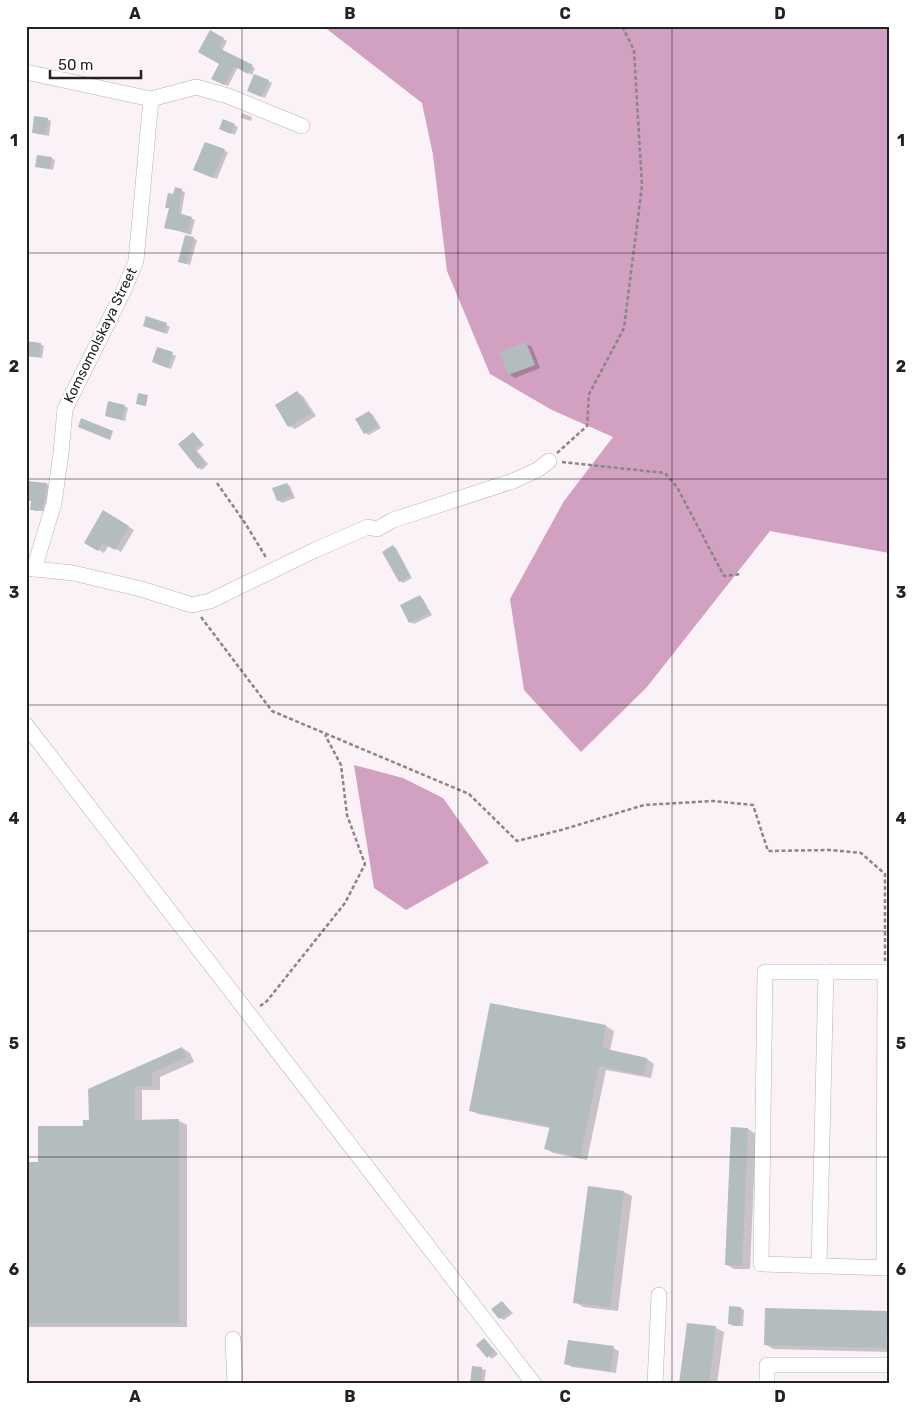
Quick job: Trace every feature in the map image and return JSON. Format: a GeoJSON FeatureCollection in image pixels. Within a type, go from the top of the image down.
{"type":"FeatureCollection","features":[{"type":"Feature","properties":{"kind":"street"},"geometry":{"type":"LineString","coordinates":[[26,72],[151,98],[196,87],[228,96],[302,126]]}},
{"type":"Feature","properties":{"kind":"street","name":"Komsomolskaya Street"},"geometry":{"type":"LineString","coordinates":[[30,569],[54,503],[65,409],[123,292],[136,261],[151,98]]}},
{"type":"Feature","properties":{"kind":"street"},"geometry":{"type":"LineString","coordinates":[[30,569],[73,573],[141,588],[192,605],[210,600],[368,526],[377,529],[401,517],[513,481],[536,470],[549,460]]}},
{"type":"Feature","properties":{"kind":"street"},"geometry":{"type":"LineString","coordinates":[[26,725],[534,1384]]}},
{"type":"Feature","properties":{"kind":"street"},"geometry":{"type":"LineString","coordinates":[[765,972],[826,972],[887,972],[886,1268],[761,1264],[765,972]]}},
{"type":"Feature","properties":{"kind":"street"},"geometry":{"type":"LineString","coordinates":[[819,1266],[826,972]]}},
{"type":"Feature","properties":{"kind":"street"},"geometry":{"type":"LineString","coordinates":[[655,1384],[659,1295]]}},
{"type":"Feature","properties":{"kind":"street"},"geometry":{"type":"LineString","coordinates":[[233,1339],[235,1384]]}},
{"type":"Feature","properties":{"kind":"street"},"geometry":{"type":"LineString","coordinates":[[767,1384],[767,1365],[889,1365]]}},
{"type":"Feature","properties":{"kind":"path"},"geometry":{"type":"LineString","coordinates":[[549,460],[587,426],[589,394],[624,328],[642,186],[634,50],[622,26]]}},
{"type":"Feature","properties":{"kind":"path"},"geometry":{"type":"LineString","coordinates":[[549,460],[665,473],[677,488],[724,576],[740,574]]}},
{"type":"Feature","properties":{"kind":"path"},"geometry":{"type":"LineString","coordinates":[[216,483],[245,523],[274,570]]}},
{"type":"Feature","properties":{"kind":"path"},"geometry":{"type":"LineString","coordinates":[[192,605],[272,711],[468,794],[518,841],[644,805],[713,801],[754,805],[768,850],[831,850],[862,853],[885,874],[887,972]]}},
{"type":"Feature","properties":{"kind":"path"},"geometry":{"type":"LineString","coordinates":[[249,1014],[267,1001],[345,903],[365,864],[347,815],[341,765],[324,734]]}},
{"type":"Feature","properties":{"kind":"shaded area"},"geometry":{"type":"Polygon","coordinates":[[[323,26],[889,26],[889,553],[770,531],[647,687],[581,752],[524,690],[510,599],[564,501],[613,437],[552,410],[490,374],[447,271],[433,155],[422,103],[323,26]]]}},
{"type":"Feature","properties":{"kind":"shaded area"},"geometry":{"type":"Polygon","coordinates":[[[354,765],[403,778],[443,798],[489,863],[406,910],[374,888],[354,765]]]}},
{"type":"Feature","properties":{"kind":"building"},"geometry":{"type":"Polygon","coordinates":[[[210,30],[224,38],[219,48],[253,65],[248,74],[234,66],[224,85],[211,79],[219,64],[198,52],[210,30]]]}},
{"type":"Feature","properties":{"kind":"building"},"geometry":{"type":"Polygon","coordinates":[[[254,74],[269,80],[261,97],[247,91],[254,74]]]}},
{"type":"Feature","properties":{"kind":"building"},"geometry":{"type":"Polygon","coordinates":[[[34,116],[48,118],[46,134],[32,133],[34,116]]]}},
{"type":"Feature","properties":{"kind":"building"},"geometry":{"type":"Polygon","coordinates":[[[223,119],[235,124],[231,134],[219,129],[223,119]]]}},
{"type":"Feature","properties":{"kind":"building"},"geometry":{"type":"Polygon","coordinates":[[[205,142],[225,149],[213,178],[193,170],[205,142]]]}},
{"type":"Feature","properties":{"kind":"building"},"geometry":{"type":"Polygon","coordinates":[[[37,155],[52,157],[49,169],[35,167],[37,155]]]}},
{"type":"Feature","properties":{"kind":"building"},"geometry":{"type":"Polygon","coordinates":[[[175,187],[182,189],[178,213],[192,217],[188,233],[164,228],[169,208],[165,208],[168,193],[173,194],[175,187]]]}},
{"type":"Feature","properties":{"kind":"building"},"geometry":{"type":"Polygon","coordinates":[[[185,235],[194,237],[186,264],[178,262],[185,235]]]}},
{"type":"Feature","properties":{"kind":"building"},"geometry":{"type":"Polygon","coordinates":[[[146,316],[167,323],[164,333],[143,326],[146,316]]]}},
{"type":"Feature","properties":{"kind":"building"},"geometry":{"type":"Polygon","coordinates":[[[26,341],[41,343],[39,357],[26,356],[26,341]]]}},
{"type":"Feature","properties":{"kind":"building"},"geometry":{"type":"Polygon","coordinates":[[[526,342],[535,365],[508,375],[499,352],[526,342]]]}},
{"type":"Feature","properties":{"kind":"building"},"geometry":{"type":"Polygon","coordinates":[[[157,347],[173,352],[168,368],[152,362],[157,347]]]}},
{"type":"Feature","properties":{"kind":"building"},"geometry":{"type":"Polygon","coordinates":[[[297,391],[311,413],[288,427],[275,405],[297,391]]]}},
{"type":"Feature","properties":{"kind":"building"},"geometry":{"type":"Polygon","coordinates":[[[138,393],[148,395],[146,406],[136,404],[138,393]]]}},
{"type":"Feature","properties":{"kind":"building"},"geometry":{"type":"Polygon","coordinates":[[[108,401],[125,405],[122,420],[105,416],[108,401]]]}},
{"type":"Feature","properties":{"kind":"building"},"geometry":{"type":"Polygon","coordinates":[[[369,411],[378,426],[364,434],[355,419],[369,411]]]}},
{"type":"Feature","properties":{"kind":"building"},"geometry":{"type":"Polygon","coordinates":[[[81,418],[113,431],[110,440],[78,427],[81,418]]]}},
{"type":"Feature","properties":{"kind":"building"},"geometry":{"type":"Polygon","coordinates":[[[193,432],[202,443],[194,449],[205,462],[198,469],[178,444],[193,432]]]}},
{"type":"Feature","properties":{"kind":"building"},"geometry":{"type":"Polygon","coordinates":[[[26,481],[47,483],[42,510],[30,510],[31,500],[26,500],[26,481]]]}},
{"type":"Feature","properties":{"kind":"building"},"geometry":{"type":"Polygon","coordinates":[[[287,483],[292,496],[277,501],[272,488],[287,483]]]}},
{"type":"Feature","properties":{"kind":"building"},"geometry":{"type":"Polygon","coordinates":[[[103,510],[129,526],[115,550],[102,543],[98,551],[84,543],[103,510]]]}},
{"type":"Feature","properties":{"kind":"building"},"geometry":{"type":"Polygon","coordinates":[[[393,545],[410,576],[399,582],[382,552],[393,545]]]}},
{"type":"Feature","properties":{"kind":"building"},"geometry":{"type":"Polygon","coordinates":[[[420,595],[429,613],[409,623],[400,605],[420,595]]]}},
{"type":"Feature","properties":{"kind":"building"},"geometry":{"type":"Polygon","coordinates":[[[490,1003],[606,1025],[602,1048],[647,1058],[644,1075],[599,1066],[580,1157],[544,1149],[550,1126],[469,1111],[490,1003]]]}},
{"type":"Feature","properties":{"kind":"building"},"geometry":{"type":"Polygon","coordinates":[[[182,1047],[187,1057],[152,1073],[152,1086],[135,1086],[135,1120],[179,1119],[179,1323],[26,1323],[26,1162],[38,1162],[38,1126],[83,1126],[83,1120],[89,1120],[88,1089],[182,1047]]]}},
{"type":"Feature","properties":{"kind":"building"},"geometry":{"type":"Polygon","coordinates":[[[731,1127],[748,1128],[742,1266],[725,1265],[731,1127]]]}},
{"type":"Feature","properties":{"kind":"building"},"geometry":{"type":"Polygon","coordinates":[[[588,1186],[624,1191],[610,1307],[573,1303],[588,1186]]]}},
{"type":"Feature","properties":{"kind":"building"},"geometry":{"type":"Polygon","coordinates":[[[502,1301],[510,1311],[499,1319],[491,1309],[502,1301]]]}},
{"type":"Feature","properties":{"kind":"building"},"geometry":{"type":"Polygon","coordinates":[[[729,1306],[741,1307],[740,1325],[728,1324],[729,1306]]]}},
{"type":"Feature","properties":{"kind":"building"},"geometry":{"type":"Polygon","coordinates":[[[765,1308],[887,1311],[886,1348],[764,1345],[765,1308]]]}},
{"type":"Feature","properties":{"kind":"building"},"geometry":{"type":"Polygon","coordinates":[[[687,1323],[716,1326],[709,1384],[679,1384],[687,1323]]]}},
{"type":"Feature","properties":{"kind":"building"},"geometry":{"type":"Polygon","coordinates":[[[484,1338],[495,1351],[487,1358],[476,1345],[484,1338]]]}},
{"type":"Feature","properties":{"kind":"building"},"geometry":{"type":"Polygon","coordinates":[[[568,1340],[614,1346],[610,1371],[564,1364],[568,1340]]]}},
{"type":"Feature","properties":{"kind":"building"},"geometry":{"type":"Polygon","coordinates":[[[472,1366],[482,1367],[481,1384],[470,1384],[472,1366]]]}}]}
